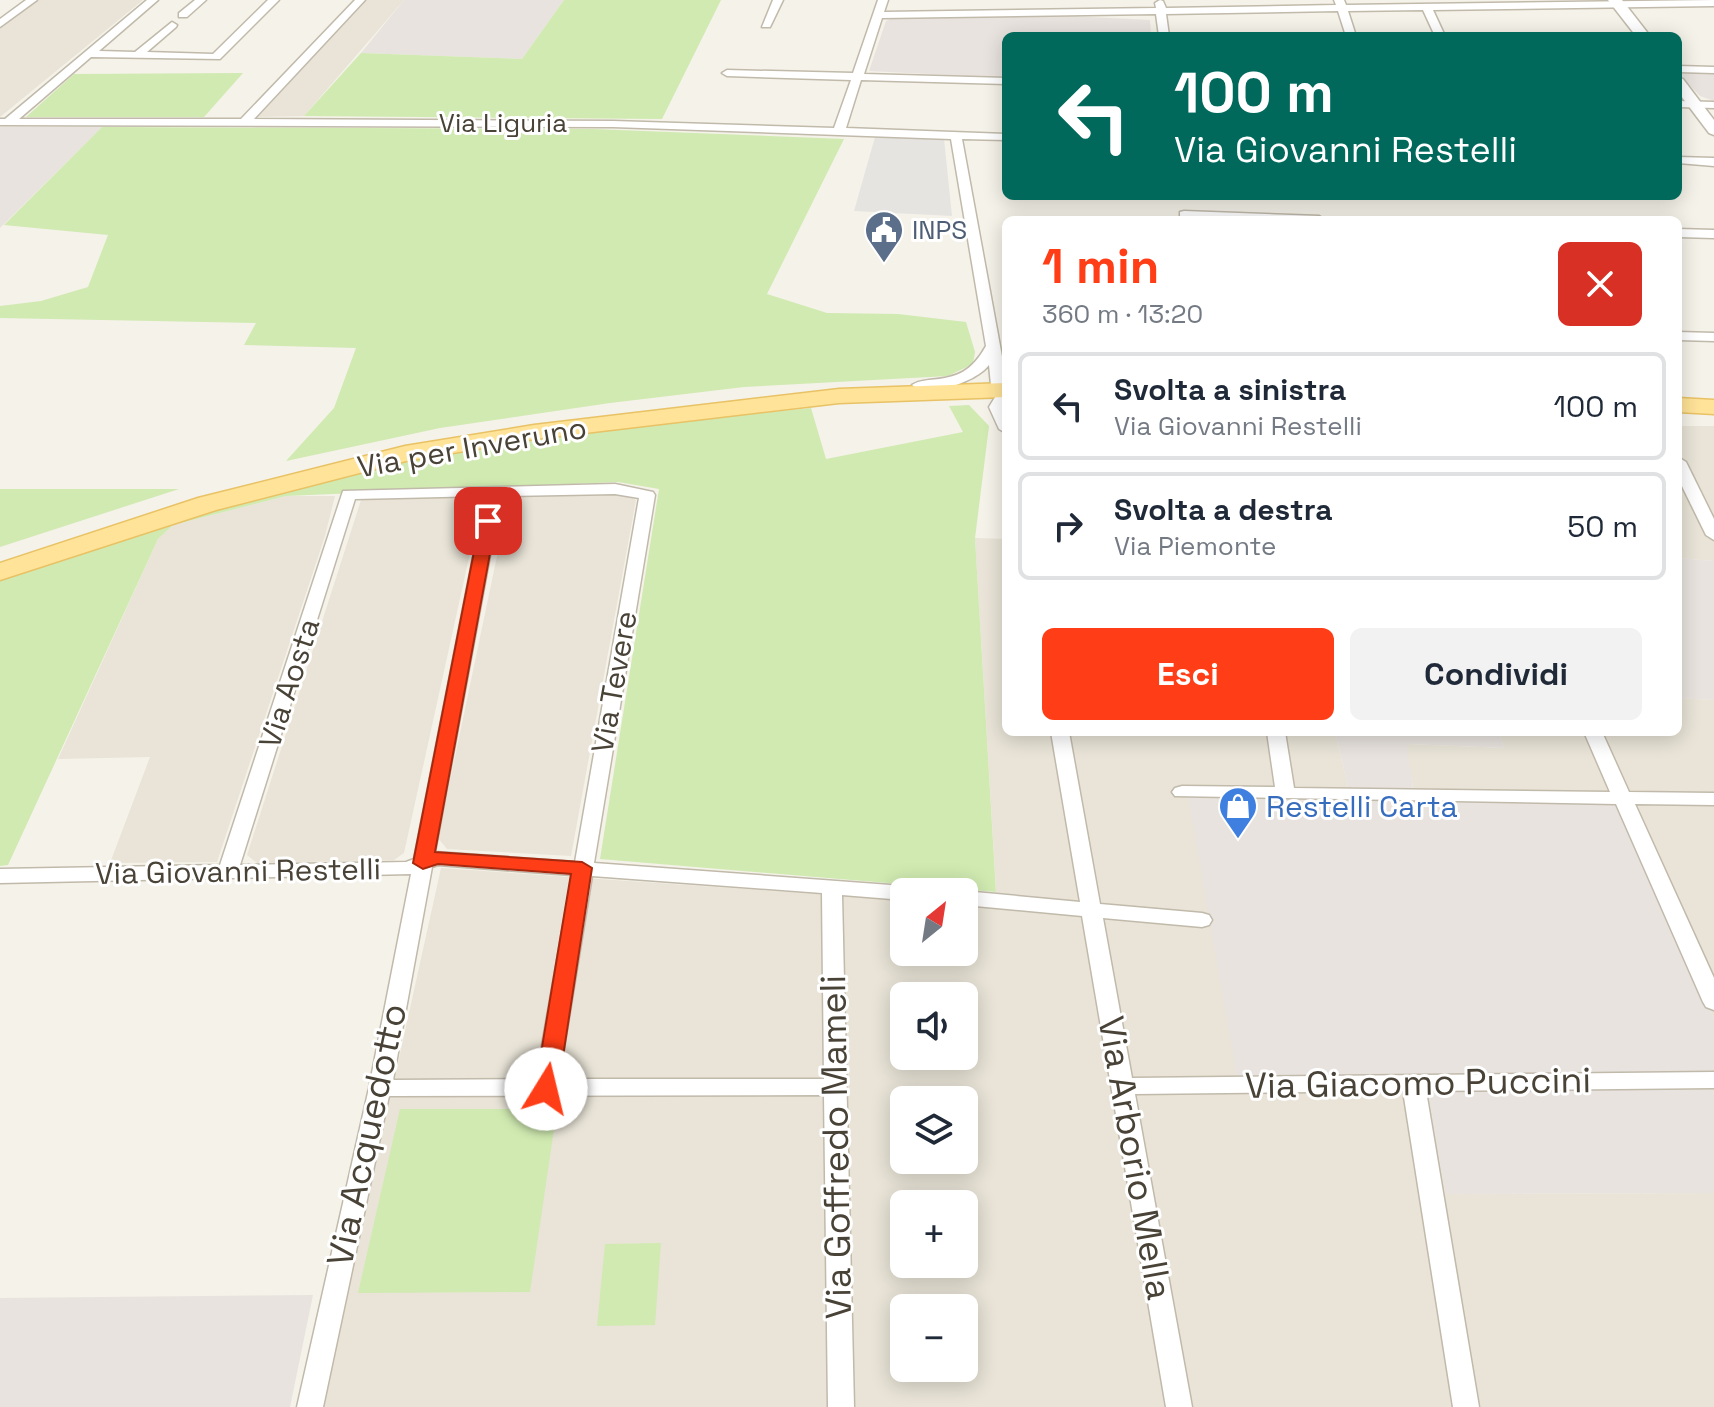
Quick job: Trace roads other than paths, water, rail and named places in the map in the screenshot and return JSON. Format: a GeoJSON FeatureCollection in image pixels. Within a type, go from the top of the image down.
{"type":"FeatureCollection","features":[{"type":"Feature","properties":{"kind":"main road","name":"Via per Inveruno"},"geometry":{"type":"LineString","coordinates":[[0,556],[211,489],[446,434],[575,413],[727,394],[919,385],[957,390]]}},
{"type":"Feature","properties":{"kind":"main road","name":"Via per Inveruno"},"geometry":{"type":"LineString","coordinates":[[0,572],[207,504],[405,454],[534,432],[839,396],[934,394],[1002,388]]}},
{"type":"Feature","properties":{"kind":"street"},"geometry":{"type":"LineString","coordinates":[[0,24],[32,0]]}},
{"type":"Feature","properties":{"kind":"street"},"geometry":{"type":"LineString","coordinates":[[4,122],[153,0]]}},
{"type":"Feature","properties":{"kind":"street"},"geometry":{"type":"LineString","coordinates":[[183,15],[201,0]]}},
{"type":"Feature","properties":{"kind":"street"},"geometry":{"type":"LineString","coordinates":[[89,54],[216,57],[274,0]]}},
{"type":"Feature","properties":{"kind":"street"},"geometry":{"type":"LineString","coordinates":[[244,123],[360,0]]}},
{"type":"Feature","properties":{"kind":"street"},"geometry":{"type":"LineString","coordinates":[[766,25],[778,0]]}},
{"type":"Feature","properties":{"kind":"street"},"geometry":{"type":"LineString","coordinates":[[839,131],[860,77],[883,0]]}},
{"type":"Feature","properties":{"kind":"street"},"geometry":{"type":"LineString","coordinates":[[1617,2],[1640,32]]}},
{"type":"Feature","properties":{"kind":"street"},"geometry":{"type":"LineString","coordinates":[[879,15],[1160,6],[1427,7],[1478,3],[1714,3]]}},
{"type":"Feature","properties":{"kind":"street"},"geometry":{"type":"LineString","coordinates":[[1341,5],[1350,32]]}},
{"type":"Feature","properties":{"kind":"street"},"geometry":{"type":"LineString","coordinates":[[1160,6],[1163,32]]}},
{"type":"Feature","properties":{"kind":"street"},"geometry":{"type":"LineString","coordinates":[[1427,7],[1438,32]]}},
{"type":"Feature","properties":{"kind":"street"},"geometry":{"type":"LineString","coordinates":[[138,55],[172,25]]}},
{"type":"Feature","properties":{"kind":"street"},"geometry":{"type":"LineString","coordinates":[[1682,69],[1714,70]]}},
{"type":"Feature","properties":{"kind":"street"},"geometry":{"type":"LineString","coordinates":[[727,73],[1002,81]]}},
{"type":"Feature","properties":{"kind":"street"},"geometry":{"type":"LineString","coordinates":[[1682,88],[1714,130]]}},
{"type":"Feature","properties":{"kind":"street"},"geometry":{"type":"LineString","coordinates":[[1682,104],[1714,105]]}},
{"type":"Feature","properties":{"kind":"street","name":"Via Liguria"},"geometry":{"type":"LineString","coordinates":[[4,122],[613,124],[1002,137]]}},
{"type":"Feature","properties":{"kind":"street"},"geometry":{"type":"LineString","coordinates":[[956,135],[994,355],[995,377],[1002,386]]}},
{"type":"Feature","properties":{"kind":"street"},"geometry":{"type":"LineString","coordinates":[[1682,160],[1714,162]]}},
{"type":"Feature","properties":{"kind":"street"},"geometry":{"type":"LineString","coordinates":[[1183,214],[1228,216]]}},
{"type":"Feature","properties":{"kind":"street"},"geometry":{"type":"LineString","coordinates":[[1682,233],[1714,234]]}},
{"type":"Feature","properties":{"kind":"street"},"geometry":{"type":"LineString","coordinates":[[987,320],[1002,320]]}},
{"type":"Feature","properties":{"kind":"street"},"geometry":{"type":"LineString","coordinates":[[1682,336],[1714,337]]}},
{"type":"Feature","properties":{"kind":"street"},"geometry":{"type":"LineString","coordinates":[[919,385],[965,379],[978,373],[994,355]]}},
{"type":"Feature","properties":{"kind":"street"},"geometry":{"type":"LineString","coordinates":[[1002,393],[996,407],[1002,420]]}},
{"type":"Feature","properties":{"kind":"street"},"geometry":{"type":"LineString","coordinates":[[1682,470],[1714,535]]}},
{"type":"Feature","properties":{"kind":"street","name":"Via Tevere"},"geometry":{"type":"LineString","coordinates":[[494,490],[615,489],[647,495],[546,1089]]}},
{"type":"Feature","properties":{"kind":"street","name":"Via Aosta"},"geometry":{"type":"LineString","coordinates":[[228,872],[349,494],[494,490]]}},
{"type":"Feature","properties":{"kind":"street","name":"Via Acquedotto"},"geometry":{"type":"LineString","coordinates":[[310,1407],[380,1088],[494,490]]}},
{"type":"Feature","properties":{"kind":"street","name":"Via Arborio Mella"},"geometry":{"type":"LineString","coordinates":[[1061,736],[1179,1407]]}},
{"type":"Feature","properties":{"kind":"street"},"geometry":{"type":"LineString","coordinates":[[1277,736],[1286,794]]}},
{"type":"Feature","properties":{"kind":"street"},"geometry":{"type":"LineString","coordinates":[[1595,736],[1714,1002]]}},
{"type":"Feature","properties":{"kind":"street"},"geometry":{"type":"LineString","coordinates":[[1182,792],[1714,799]]}},
{"type":"Feature","properties":{"kind":"street","name":"Via Giovanni Restelli"},"geometry":{"type":"LineString","coordinates":[[0,876],[408,868],[437,858],[890,892]]}},
{"type":"Feature","properties":{"kind":"street","name":"Via Goffredo Mameli"},"geometry":{"type":"LineString","coordinates":[[832,886],[841,1407]]}},
{"type":"Feature","properties":{"kind":"street"},"geometry":{"type":"LineString","coordinates":[[978,899],[1202,920]]}},
{"type":"Feature","properties":{"kind":"street","name":"Via Giacomo Puccini"},"geometry":{"type":"LineString","coordinates":[[1123,1086],[1714,1080]]}},
{"type":"Feature","properties":{"kind":"street"},"geometry":{"type":"LineString","coordinates":[[1413,1082],[1466,1407]]}},
{"type":"Feature","properties":{"kind":"street"},"geometry":{"type":"LineString","coordinates":[[380,1088],[835,1087]]}},
{"type":"Feature","properties":{"kind":"place","name":"INPS"},"geometry":{"type":"Point","coordinates":[884,264]}},
{"type":"Feature","properties":{"kind":"place","name":"Restelli Carta"},"geometry":{"type":"Point","coordinates":[1238,840]}}]}
